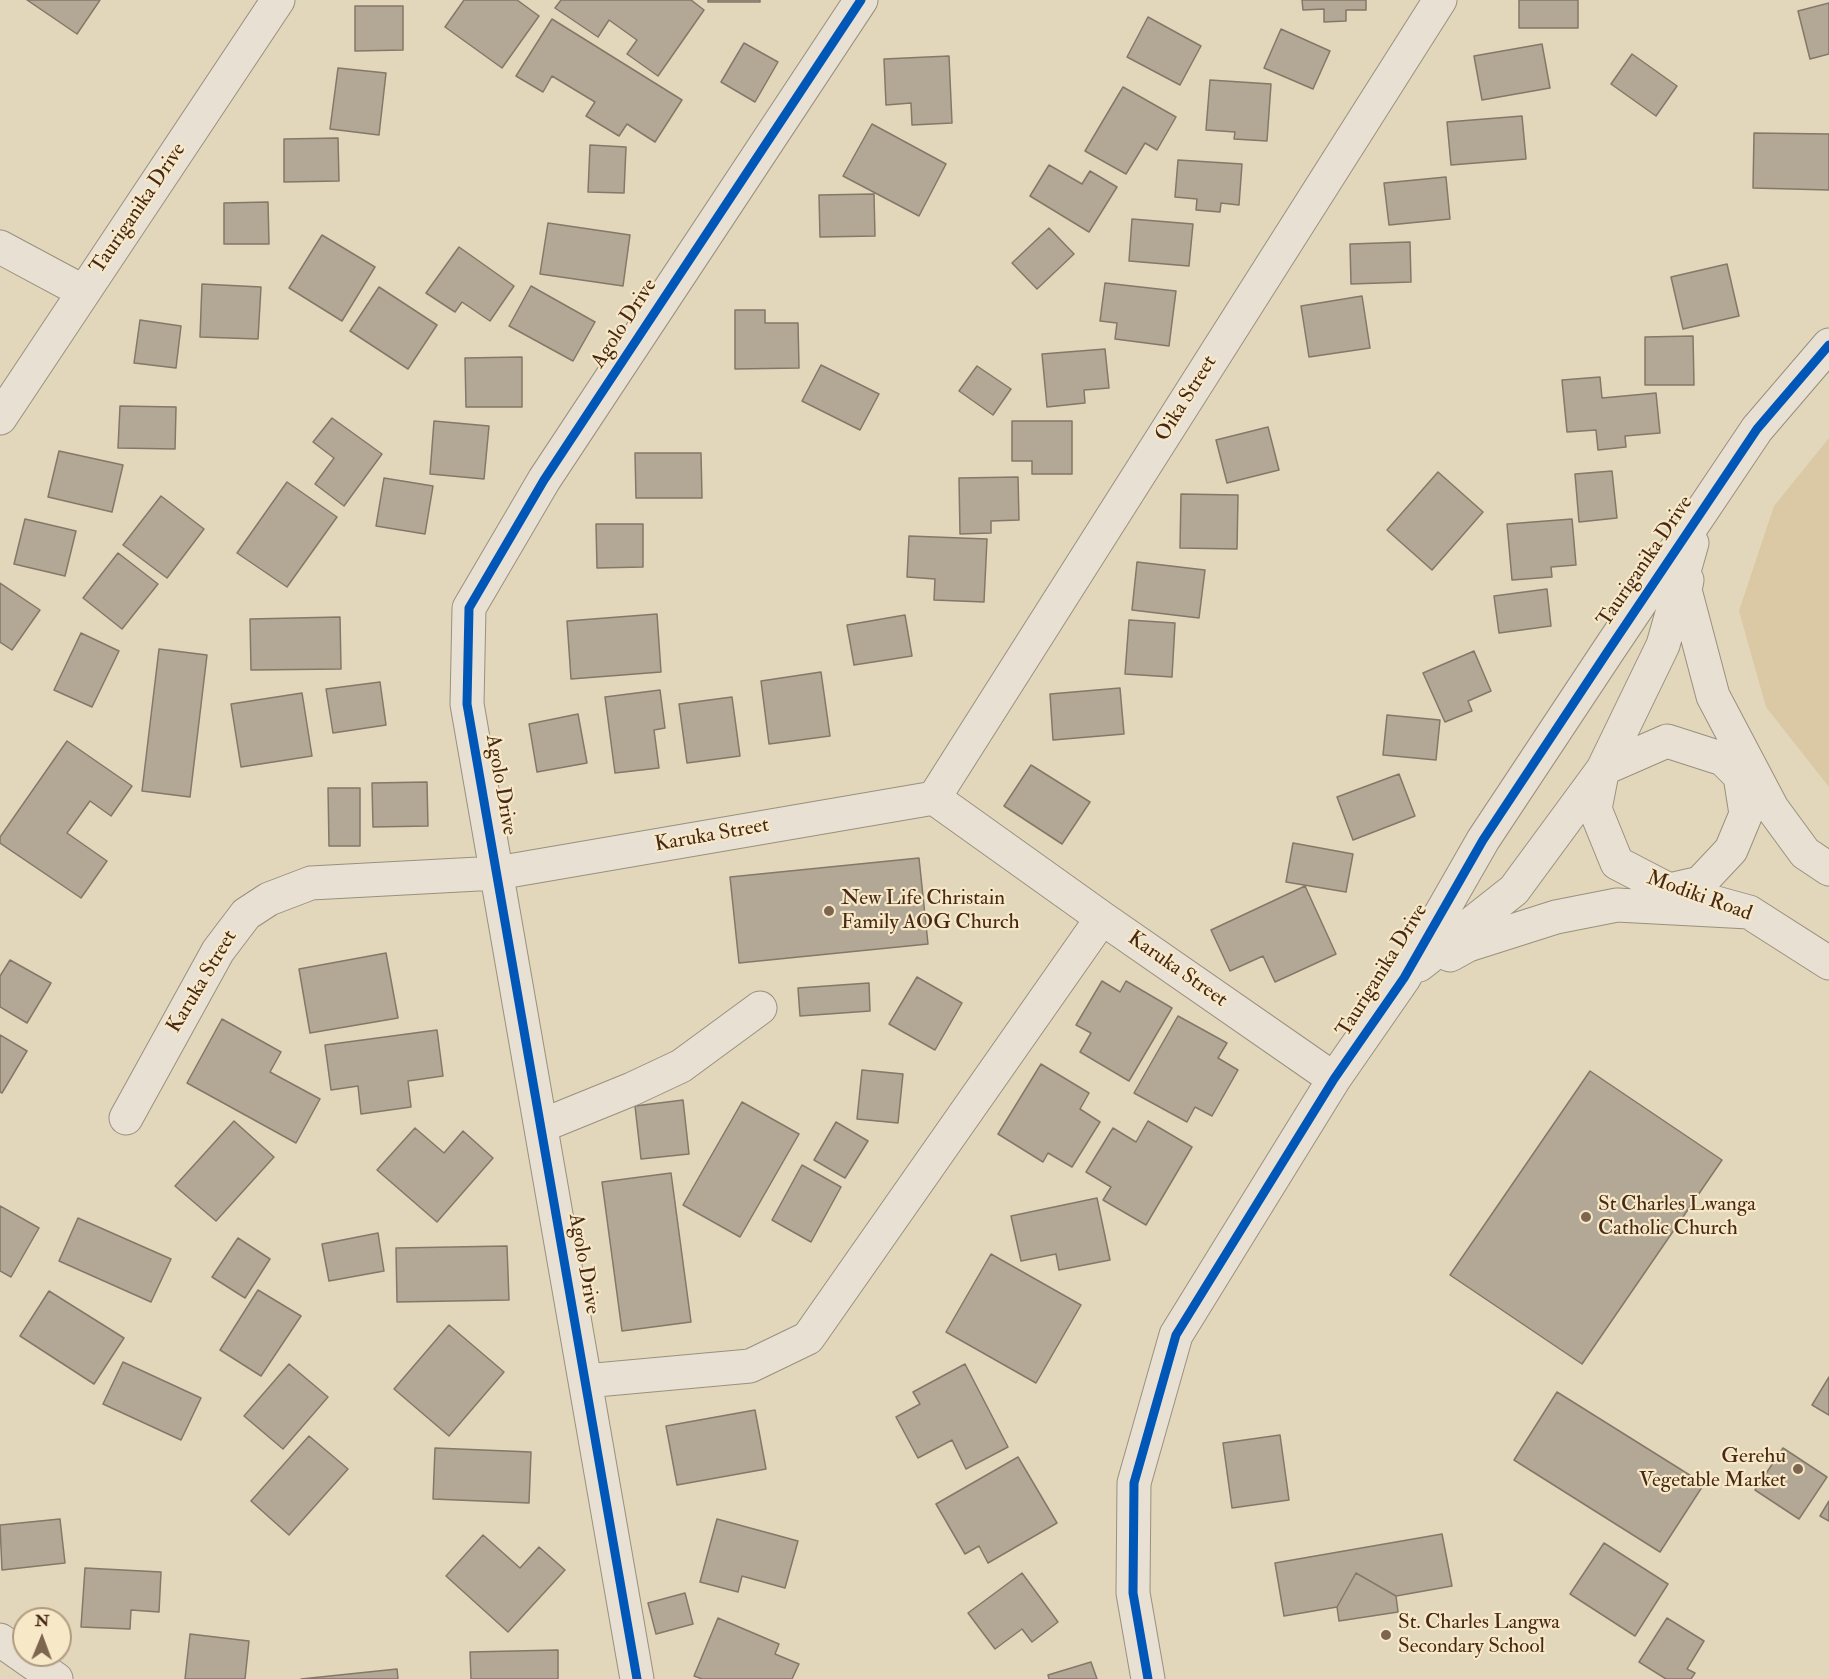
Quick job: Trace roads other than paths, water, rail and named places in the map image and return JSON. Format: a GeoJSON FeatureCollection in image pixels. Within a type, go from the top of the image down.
{"type":"FeatureCollection","features":[{"type":"Feature","properties":{"kind":"street","name":"Tauriganika Drive"},"geometry":{"type":"LineString","coordinates":[[0,418],[278,0]]}},
{"type":"Feature","properties":{"kind":"street","name":"Agolo Drive"},"geometry":{"type":"LineString","coordinates":[[637,1679],[467,704],[469,608],[544,480],[861,0]]}},
{"type":"Feature","properties":{"kind":"street","name":"Oika Street"},"geometry":{"type":"LineString","coordinates":[[934,798],[1440,0]]}},
{"type":"Feature","properties":{"kind":"street"},"geometry":{"type":"LineString","coordinates":[[0,247],[84,292]]}},
{"type":"Feature","properties":{"kind":"street","name":"Tauriganika Drive"},"geometry":{"type":"LineString","coordinates":[[1149,1679],[1132,1593],[1134,1483],[1176,1335],[1335,1079],[1404,978],[1483,840],[1756,429],[1829,345]]}},
{"type":"Feature","properties":{"kind":"street","name":"Tauriganika Drive"},"geometry":{"type":"LineString","coordinates":[[1404,978],[1514,890],[1603,769],[1663,645],[1701,514]]}},
{"type":"Feature","properties":{"kind":"street"},"geometry":{"type":"LineString","coordinates":[[1701,514],[1684,590],[1713,696],[1772,808],[1805,853],[1829,869]]}},
{"type":"Feature","properties":{"kind":"street"},"geometry":{"type":"LineString","coordinates":[[1603,769],[1667,741],[1723,759],[1772,808]]}},
{"type":"Feature","properties":{"kind":"street","name":"Modiki Road"},"geometry":{"type":"LineString","coordinates":[[1603,769],[1595,809],[1617,863],[1669,890],[1749,912],[1829,963]]}},
{"type":"Feature","properties":{"kind":"street"},"geometry":{"type":"LineString","coordinates":[[1669,890],[1700,882],[1731,850],[1746,814],[1740,776]]}},
{"type":"Feature","properties":{"kind":"street","name":"Karuka Street"},"geometry":{"type":"LineString","coordinates":[[126,1118],[218,951],[246,914],[261,904],[311,883],[497,873],[934,798],[1102,918],[1335,1079]]}},
{"type":"Feature","properties":{"kind":"street"},"geometry":{"type":"LineString","coordinates":[[1404,978],[1468,945],[1556,917],[1617,905],[1749,912]]}},
{"type":"Feature","properties":{"kind":"street"},"geometry":{"type":"LineString","coordinates":[[585,1382],[750,1366],[808,1338],[1102,918]]}},
{"type":"Feature","properties":{"kind":"street"},"geometry":{"type":"LineString","coordinates":[[541,1126],[632,1089],[681,1066],[760,1008]]}},
{"type":"Feature","properties":{"kind":"street"},"geometry":{"type":"LineString","coordinates":[[0,1640],[56,1679]]}},
{"type":"Feature","properties":{"kind":"place","name":"New Life Christain Family AOG Church"},"geometry":{"type":"Point","coordinates":[829,911]}},
{"type":"Feature","properties":{"kind":"place","name":"St Charles Lwanga Catholic Church"},"geometry":{"type":"Point","coordinates":[1586,1217]}},
{"type":"Feature","properties":{"kind":"place","name":"Gerehu Vegetable Market"},"geometry":{"type":"Point","coordinates":[1798,1469]}},
{"type":"Feature","properties":{"kind":"place","name":"St. Charles Langwa Secondary School"},"geometry":{"type":"Point","coordinates":[1386,1635]}}]}
